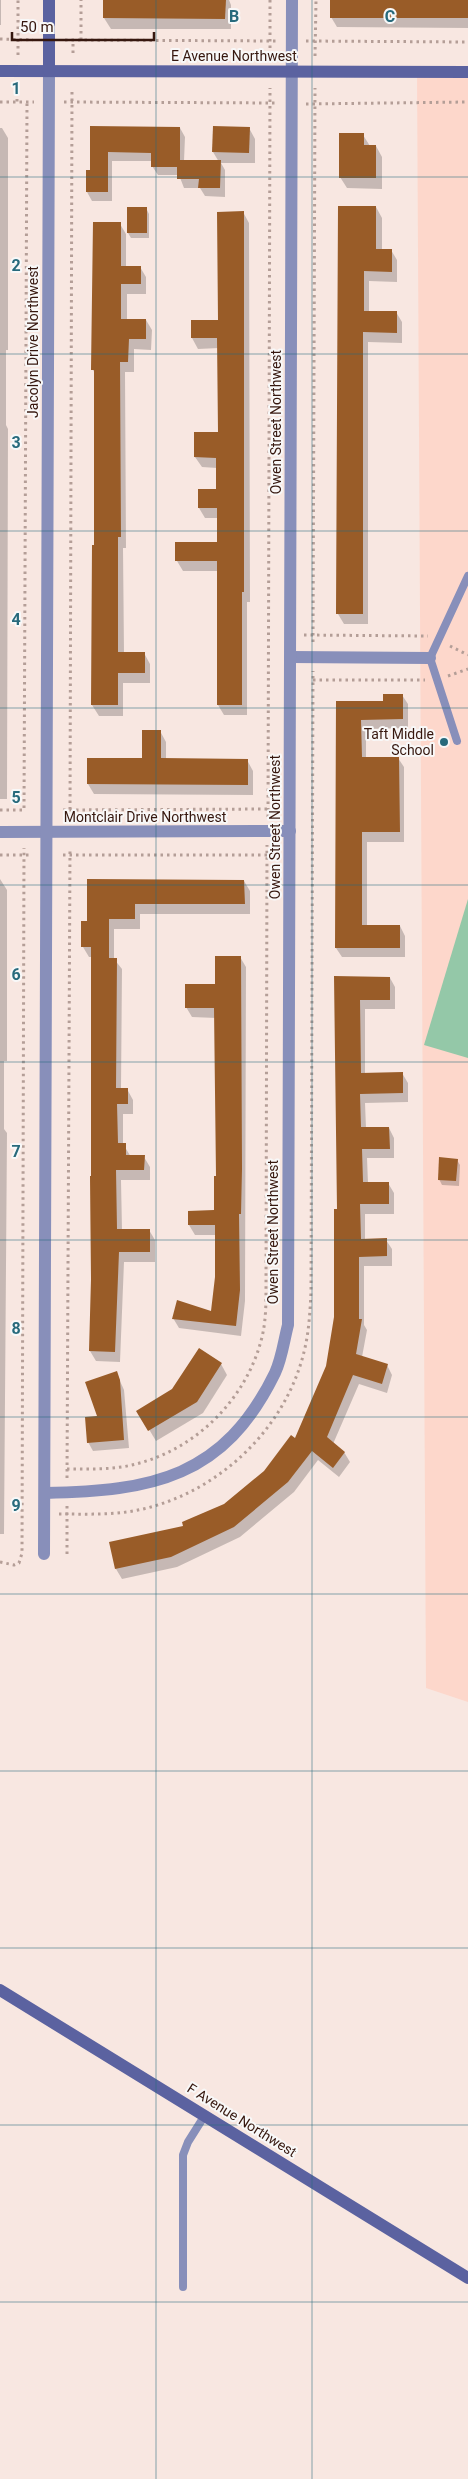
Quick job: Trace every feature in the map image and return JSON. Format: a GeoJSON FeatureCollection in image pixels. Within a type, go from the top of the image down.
{"type":"FeatureCollection","features":[{"type":"Feature","properties":{"kind":"main road","name":"Jacolyn Drive Northwest"},"geometry":{"type":"LineString","coordinates":[[49,0],[49,71]]}},
{"type":"Feature","properties":{"kind":"main road","name":"E Avenue Northwest"},"geometry":{"type":"LineString","coordinates":[[0,70],[468,72]]}},
{"type":"Feature","properties":{"kind":"main road","name":"F Avenue Northwest"},"geometry":{"type":"LineString","coordinates":[[0,1990],[468,2278]]}},
{"type":"Feature","properties":{"kind":"street","name":"Owen Street Northwest"},"geometry":{"type":"LineString","coordinates":[[45,1493],[98,1492],[142,1486],[192,1468],[228,1441],[254,1408],[276,1371],[288,1324],[292,0]]}},
{"type":"Feature","properties":{"kind":"street","name":"Jacolyn Drive Northwest"},"geometry":{"type":"LineString","coordinates":[[44,1554],[49,71]]}},
{"type":"Feature","properties":{"kind":"street"},"geometry":{"type":"LineString","coordinates":[[291,657],[430,658]]}},
{"type":"Feature","properties":{"kind":"street","name":"Montclair Drive Northwest"},"geometry":{"type":"LineString","coordinates":[[0,832],[290,831]]}},
{"type":"Feature","properties":{"kind":"lane"},"geometry":{"type":"LineString","coordinates":[[457,741],[430,658],[468,576]]}},
{"type":"Feature","properties":{"kind":"lane"},"geometry":{"type":"LineString","coordinates":[[183,2287],[183,2154],[188,2142],[205,2115]]}},
{"type":"Feature","properties":{"kind":"path"},"geometry":{"type":"LineString","coordinates":[[18,0],[18,56]]}},
{"type":"Feature","properties":{"kind":"path"},"geometry":{"type":"LineString","coordinates":[[80,40],[81,0]]}},
{"type":"Feature","properties":{"kind":"path"},"geometry":{"type":"LineString","coordinates":[[270,0],[270,55]]}},
{"type":"Feature","properties":{"kind":"path"},"geometry":{"type":"LineString","coordinates":[[315,56],[316,0]]}},
{"type":"Feature","properties":{"kind":"path"},"geometry":{"type":"LineString","coordinates":[[0,40],[33,40]]}},
{"type":"Feature","properties":{"kind":"path"},"geometry":{"type":"LineString","coordinates":[[65,40],[280,40]]}},
{"type":"Feature","properties":{"kind":"path"},"geometry":{"type":"LineString","coordinates":[[73,40],[73,54]]}},
{"type":"Feature","properties":{"kind":"path"},"geometry":{"type":"LineString","coordinates":[[306,41],[468,42]]}},
{"type":"Feature","properties":{"kind":"path"},"geometry":{"type":"LineString","coordinates":[[17,85],[17,102]]}},
{"type":"Feature","properties":{"kind":"path"},"geometry":{"type":"LineString","coordinates":[[268,819],[270,88]]}},
{"type":"Feature","properties":{"kind":"path"},"geometry":{"type":"LineString","coordinates":[[313,647],[315,88]]}},
{"type":"Feature","properties":{"kind":"path"},"geometry":{"type":"LineString","coordinates":[[70,817],[72,89]]}},
{"type":"Feature","properties":{"kind":"path"},"geometry":{"type":"LineString","coordinates":[[0,102],[34,102]]}},
{"type":"Feature","properties":{"kind":"path"},"geometry":{"type":"LineString","coordinates":[[0,810],[24,810],[27,102]]}},
{"type":"Feature","properties":{"kind":"path"},"geometry":{"type":"LineString","coordinates":[[64,102],[279,103]]}},
{"type":"Feature","properties":{"kind":"path"},"geometry":{"type":"LineString","coordinates":[[305,104],[468,102]]}},
{"type":"Feature","properties":{"kind":"path"},"geometry":{"type":"LineString","coordinates":[[301,635],[426,635],[468,654]]}},
{"type":"Feature","properties":{"kind":"path"},"geometry":{"type":"LineString","coordinates":[[313,680],[426,680],[468,669]]}},
{"type":"Feature","properties":{"kind":"path"},"geometry":{"type":"LineString","coordinates":[[63,810],[268,809]]}},
{"type":"Feature","properties":{"kind":"path"},"geometry":{"type":"LineString","coordinates":[[67,1469],[127,1466],[160,1457],[181,1446],[207,1427],[231,1402],[248,1375],[258,1348],[264,1323],[266,1288],[267,844]]}},
{"type":"Feature","properties":{"kind":"path"},"geometry":{"type":"LineString","coordinates":[[0,1562],[14,1565],[19,1563],[22,1554],[24,848]]}},
{"type":"Feature","properties":{"kind":"path"},"geometry":{"type":"LineString","coordinates":[[67,1478],[70,848]]}},
{"type":"Feature","properties":{"kind":"path"},"geometry":{"type":"LineString","coordinates":[[0,855],[30,855]]}},
{"type":"Feature","properties":{"kind":"path"},"geometry":{"type":"LineString","coordinates":[[63,855],[277,855]]}},
{"type":"Feature","properties":{"kind":"path"},"geometry":{"type":"LineString","coordinates":[[67,1505],[67,1558]]}},
{"type":"Feature","properties":{"kind":"path"},"geometry":{"type":"LineString","coordinates":[[22,1514],[30,1514]]}},
{"type":"Feature","properties":{"kind":"shaded area","name":"Taft Middle School"},"geometry":{"type":"Polygon","coordinates":[[[417,72],[468,72],[468,1702],[426,1688],[417,72]]]}},
{"type":"Feature","properties":{"kind":"green space"},"geometry":{"type":"Polygon","coordinates":[[[468,899],[468,1058],[424,1045],[468,899]]]}},
{"type":"Feature","properties":{"kind":"building"},"geometry":{"type":"Polygon","coordinates":[[[103,0],[226,0],[225,19],[103,18],[103,0]]]}},
{"type":"Feature","properties":{"kind":"building"},"geometry":{"type":"Polygon","coordinates":[[[330,0],[468,0],[468,18],[330,18],[330,0]]]}},
{"type":"Feature","properties":{"kind":"building"},"geometry":{"type":"Polygon","coordinates":[[[90,126],[180,127],[180,160],[221,160],[220,188],[198,188],[199,179],[177,179],[177,167],[151,167],[151,153],[108,152],[108,192],[86,192],[86,170],[90,170],[90,126]]]}},
{"type":"Feature","properties":{"kind":"building"},"geometry":{"type":"Polygon","coordinates":[[[213,126],[250,127],[249,153],[212,152],[213,126]]]}},
{"type":"Feature","properties":{"kind":"building"},"geometry":{"type":"Polygon","coordinates":[[[339,133],[364,133],[364,145],[376,145],[376,178],[339,178],[339,133]]]}},
{"type":"Feature","properties":{"kind":"building"},"geometry":{"type":"Polygon","coordinates":[[[338,206],[376,206],[376,249],[392,249],[392,272],[364,271],[364,311],[397,311],[397,333],[363,332],[363,614],[336,614],[338,206]]]}},
{"type":"Feature","properties":{"kind":"building"},"geometry":{"type":"Polygon","coordinates":[[[127,207],[147,207],[147,233],[127,233],[127,207]]]}},
{"type":"Feature","properties":{"kind":"building"},"geometry":{"type":"Polygon","coordinates":[[[244,211],[244,592],[242,592],[242,705],[217,705],[217,561],[175,561],[175,542],[217,542],[217,508],[198,508],[198,489],[216,489],[216,458],[194,457],[194,432],[218,432],[217,338],[191,338],[191,320],[218,320],[217,212],[244,211]]]}},
{"type":"Feature","properties":{"kind":"building"},"geometry":{"type":"Polygon","coordinates":[[[93,222],[121,222],[121,266],[141,266],[141,284],[121,284],[121,319],[146,319],[146,339],[129,339],[128,362],[120,362],[121,537],[118,537],[118,652],[145,652],[145,673],[118,673],[118,705],[91,705],[92,545],[94,545],[94,370],[91,370],[93,222]]]}},
{"type":"Feature","properties":{"kind":"building"},"geometry":{"type":"Polygon","coordinates":[[[383,694],[403,694],[403,719],[361,720],[362,757],[399,757],[400,832],[362,832],[362,925],[400,925],[400,948],[335,948],[336,701],[383,701],[383,694]]]}},
{"type":"Feature","properties":{"kind":"building"},"geometry":{"type":"Polygon","coordinates":[[[142,730],[161,730],[161,758],[248,759],[248,785],[87,784],[87,758],[142,758],[142,730]]]}},
{"type":"Feature","properties":{"kind":"building"},"geometry":{"type":"Polygon","coordinates":[[[87,879],[244,880],[245,904],[135,904],[135,919],[109,919],[109,958],[117,958],[116,1088],[128,1088],[128,1104],[117,1104],[118,1143],[126,1143],[126,1155],[145,1155],[144,1170],[116,1170],[117,1229],[150,1229],[150,1252],[119,1252],[115,1352],[89,1351],[91,1279],[91,947],[81,947],[81,921],[87,921],[87,879]]]}},
{"type":"Feature","properties":{"kind":"building"},"geometry":{"type":"Polygon","coordinates":[[[215,956],[241,956],[242,1169],[241,1214],[239,1214],[240,1290],[236,1326],[172,1319],[177,1300],[211,1311],[215,1277],[215,1225],[188,1225],[188,1211],[214,1210],[214,1176],[216,1176],[214,1008],[185,1008],[185,984],[215,984],[215,956]]]}},
{"type":"Feature","properties":{"kind":"building"},"geometry":{"type":"Polygon","coordinates":[[[334,976],[390,977],[390,1000],[360,1000],[361,1073],[403,1072],[403,1093],[360,1094],[361,1127],[389,1127],[390,1149],[362,1149],[363,1182],[389,1182],[389,1204],[360,1204],[361,1239],[387,1238],[387,1256],[359,1257],[359,1319],[362,1319],[356,1354],[388,1364],[382,1384],[353,1375],[327,1437],[345,1452],[333,1468],[312,1451],[288,1482],[234,1527],[171,1557],[115,1569],[109,1542],[183,1526],[182,1522],[224,1504],[264,1471],[291,1435],[295,1438],[326,1366],[334,1317],[334,1209],[337,1209],[334,976]]]}},
{"type":"Feature","properties":{"kind":"building"},"geometry":{"type":"Polygon","coordinates":[[[439,1157],[458,1159],[456,1181],[438,1180],[439,1157]]]}},
{"type":"Feature","properties":{"kind":"building"},"geometry":{"type":"Polygon","coordinates":[[[199,1348],[222,1363],[197,1402],[148,1431],[136,1411],[172,1389],[199,1348]]]}},
{"type":"Feature","properties":{"kind":"building"},"geometry":{"type":"Polygon","coordinates":[[[117,1371],[120,1380],[124,1440],[87,1443],[85,1417],[97,1416],[85,1382],[117,1371]]]}},
{"type":"Feature","properties":{"kind":"place","name":"Taft Middle School"},"geometry":{"type":"Point","coordinates":[444,742]}}]}
